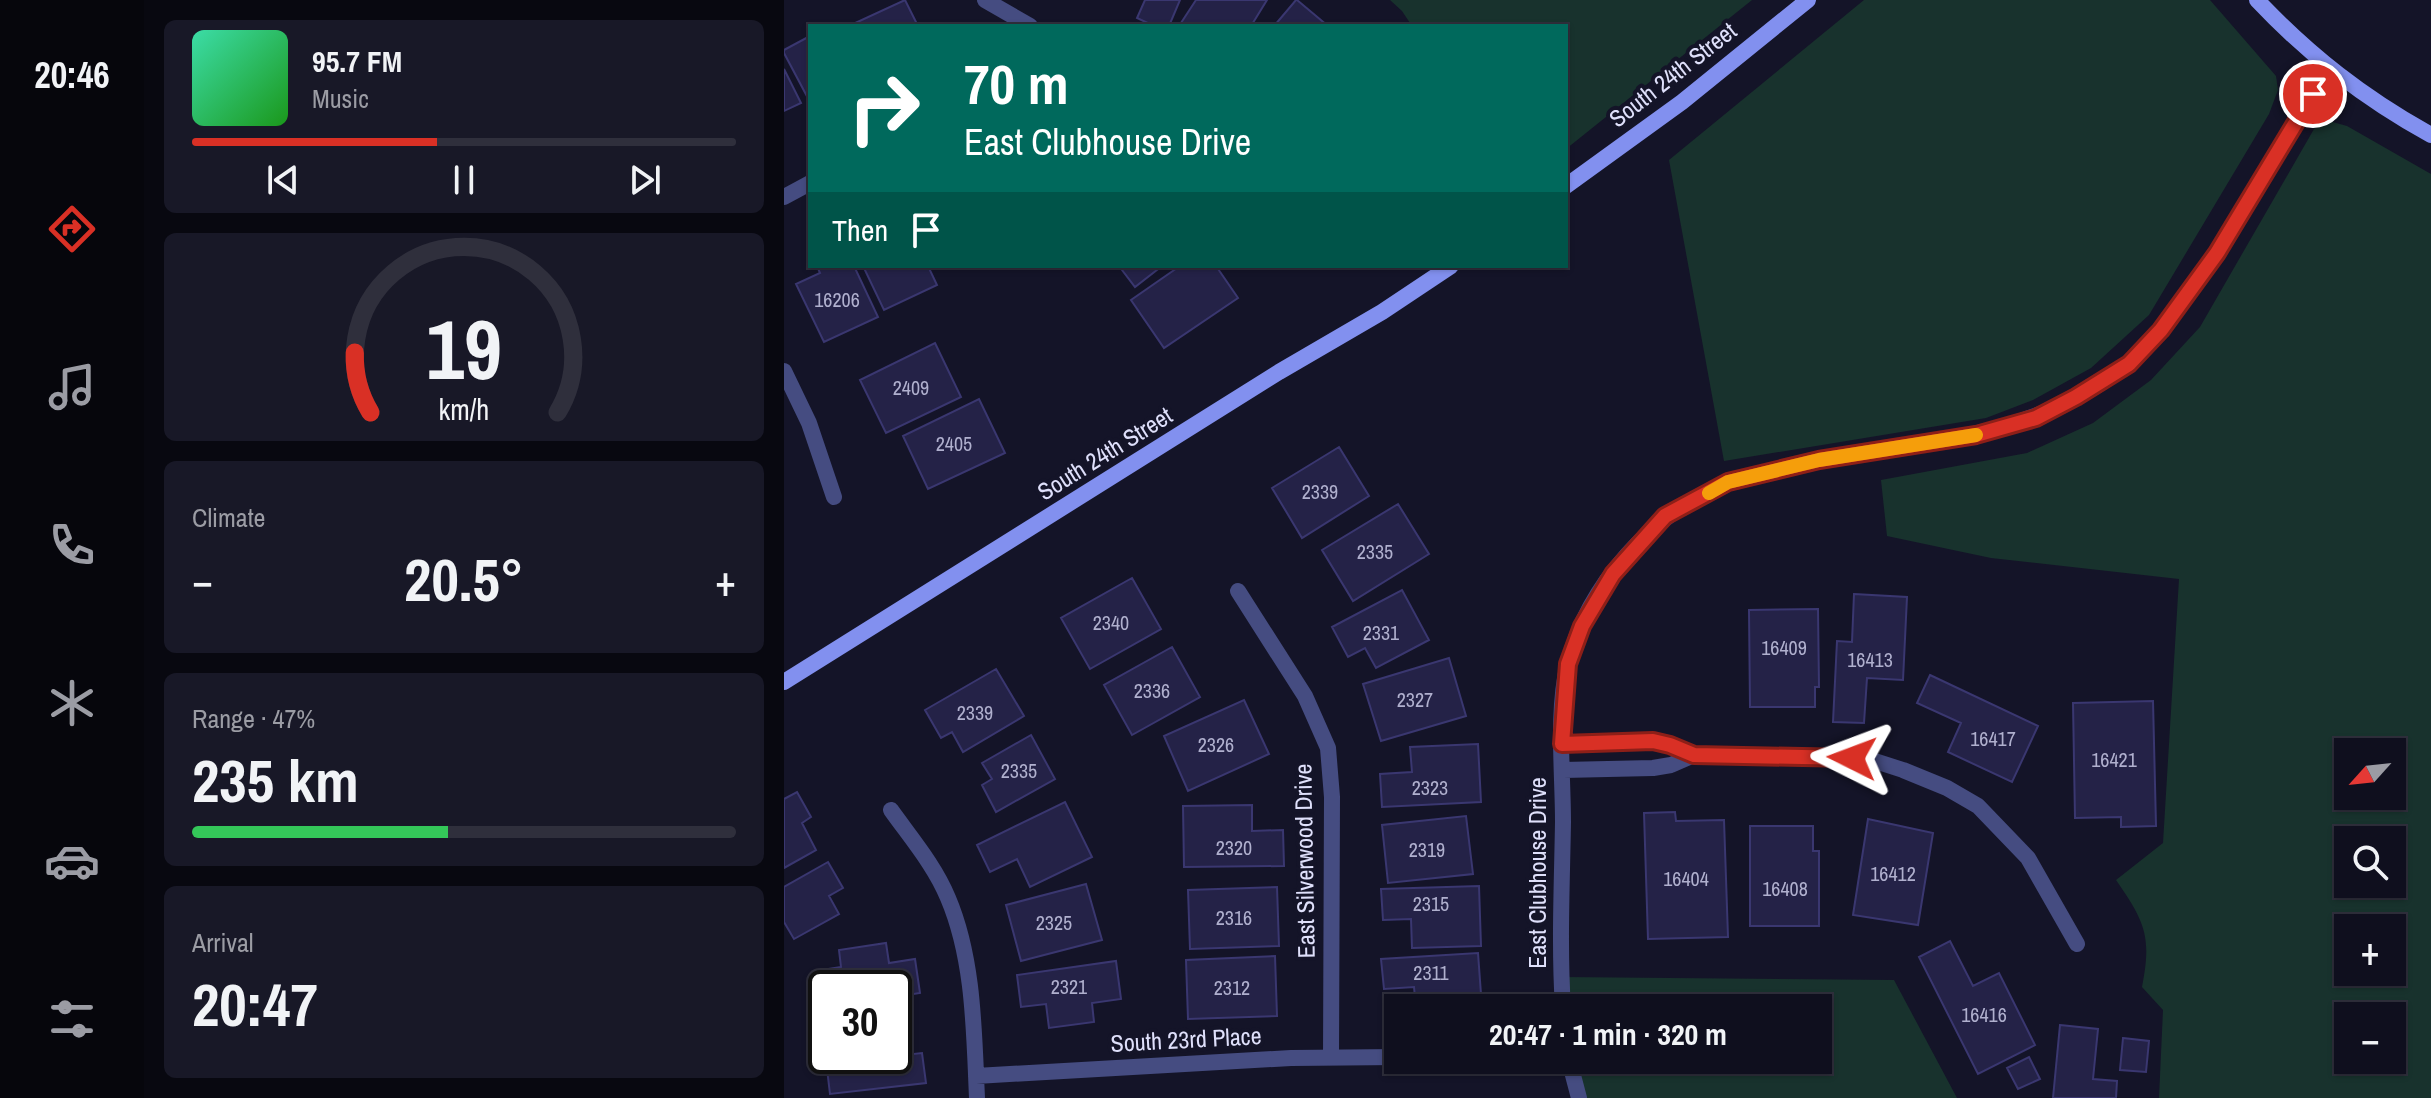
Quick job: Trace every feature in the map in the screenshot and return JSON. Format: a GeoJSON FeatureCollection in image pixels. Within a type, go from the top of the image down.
{"type":"FeatureCollection","features":[{"type":"Feature","properties":{"kind":"street"},"geometry":{"type":"LineString","coordinates":[[985,0],[1027,24]]}},
{"type":"Feature","properties":{"kind":"street","name":"South 24th Street"},"geometry":{"type":"LineString","coordinates":[[1568,185],[1682,102],[1808,0]]}},
{"type":"Feature","properties":{"kind":"street"},"geometry":{"type":"LineString","coordinates":[[2257,0],[2330,70],[2367,97],[2431,135]]}},
{"type":"Feature","properties":{"kind":"street","name":"East Clubhouse Drive"},"geometry":{"type":"LineString","coordinates":[[1563,994],[1562,744],[1568,664],[1582,626],[1609,579],[1665,516],[1728,482],[1819,460],[1976,435],[2036,418],[2129,364],[2161,330],[2217,253],[2297,118],[2330,70]]}},
{"type":"Feature","properties":{"kind":"street"},"geometry":{"type":"LineString","coordinates":[[784,197],[808,184]]}},
{"type":"Feature","properties":{"kind":"street","name":"South 24th Street"},"geometry":{"type":"LineString","coordinates":[[784,682],[1279,372],[1382,312],[1448,268]]}},
{"type":"Feature","properties":{"kind":"street"},"geometry":{"type":"LineString","coordinates":[[784,371],[809,423],[834,497]]}},
{"type":"Feature","properties":{"kind":"street","name":"East Silverwood Drive"},"geometry":{"type":"LineString","coordinates":[[1238,591],[1305,696],[1328,748],[1332,797],[1331,1058]]}},
{"type":"Feature","properties":{"kind":"street"},"geometry":{"type":"LineString","coordinates":[[1653,741],[1653,768]]}},
{"type":"Feature","properties":{"kind":"street"},"geometry":{"type":"LineString","coordinates":[[1562,744],[1653,741],[1694,755],[1828,756],[1875,761],[1947,788],[1978,806],[2028,858],[2077,944]]}},
{"type":"Feature","properties":{"kind":"street"},"geometry":{"type":"LineString","coordinates":[[1563,770],[1653,768],[1671,765],[1694,755]]}},
{"type":"Feature","properties":{"kind":"street"},"geometry":{"type":"LineString","coordinates":[[891,810],[922,852],[947,895],[963,940],[977,1098]]}},
{"type":"Feature","properties":{"kind":"street","name":"South 23rd Place"},"geometry":{"type":"LineString","coordinates":[[976,1076],[1275,1059],[1384,1057]]}},
{"type":"Feature","properties":{"kind":"street"},"geometry":{"type":"LineString","coordinates":[[1573,1074],[1579,1098]]}},
{"type":"Feature","properties":{"kind":"green space"},"geometry":{"type":"Polygon","coordinates":[[[1390,0],[1752,0],[1568,147],[1568,24],[1411,24],[1390,0]]]}},
{"type":"Feature","properties":{"kind":"green space"},"geometry":{"type":"Polygon","coordinates":[[[1864,0],[2210,0],[2276,76],[2278,90],[2269,114],[2149,315],[2091,368],[2033,400],[1986,418],[1724,461],[1669,160],[1864,0]]]}},
{"type":"Feature","properties":{"kind":"green space"},"geometry":{"type":"Polygon","coordinates":[[[2329,121],[2347,126],[2431,174],[2431,1098],[2159,1098],[2163,1010],[2142,987],[2146,955],[2144,930],[2134,907],[2116,880],[2163,843],[2179,579],[1991,558],[1887,536],[1881,480],[2027,453],[2093,423],[2151,380],[2200,327],[2314,129],[2329,121]]]}},
{"type":"Feature","properties":{"kind":"green space"},"geometry":{"type":"Polygon","coordinates":[[[1561,977],[1894,980],[1957,1098],[1579,1098],[1573,1074],[1832,1074],[1832,994],[1562,994],[1561,977]]]}},
{"type":"Feature","properties":{"kind":"building"},"geometry":{"type":"Polygon","coordinates":[[[905,0],[917,24],[853,24],[905,0]]]}},
{"type":"Feature","properties":{"kind":"building"},"geometry":{"type":"Polygon","coordinates":[[[1145,0],[1180,0],[1170,24],[1150,24],[1137,18],[1145,0]]]}},
{"type":"Feature","properties":{"kind":"building"},"geometry":{"type":"Polygon","coordinates":[[[1196,0],[1267,0],[1252,24],[1180,24],[1196,0]]]}},
{"type":"Feature","properties":{"kind":"building"},"geometry":{"type":"Polygon","coordinates":[[[1297,0],[1326,24],[1276,24],[1297,0]]]}},
{"type":"Feature","properties":{"kind":"building"},"geometry":{"type":"Polygon","coordinates":[[[808,37],[808,98],[784,53],[784,50],[808,37]]]}},
{"type":"Feature","properties":{"kind":"building"},"geometry":{"type":"Polygon","coordinates":[[[784,69],[801,103],[784,111],[784,69]]]}},
{"type":"Feature","properties":{"kind":"building"},"geometry":{"type":"Polygon","coordinates":[[[818,268],[855,268],[878,317],[824,342],[796,284],[820,273],[818,268]]]}},
{"type":"Feature","properties":{"kind":"building"},"geometry":{"type":"Polygon","coordinates":[[[864,268],[929,268],[937,285],[884,310],[864,268]]]}},
{"type":"Feature","properties":{"kind":"building"},"geometry":{"type":"Polygon","coordinates":[[[1121,268],[1159,268],[1135,287],[1121,268]]]}},
{"type":"Feature","properties":{"kind":"building"},"geometry":{"type":"Polygon","coordinates":[[[1177,268],[1217,268],[1238,298],[1164,348],[1131,300],[1177,268]]]}},
{"type":"Feature","properties":{"kind":"building"},"geometry":{"type":"Polygon","coordinates":[[[935,343],[961,397],[886,433],[860,380],[935,343]]]}},
{"type":"Feature","properties":{"kind":"building"},"geometry":{"type":"Polygon","coordinates":[[[979,399],[1005,453],[928,489],[903,436],[979,399]]]}},
{"type":"Feature","properties":{"kind":"building"},"geometry":{"type":"Polygon","coordinates":[[[1339,447],[1369,496],[1302,538],[1272,488],[1339,447]]]}},
{"type":"Feature","properties":{"kind":"building"},"geometry":{"type":"Polygon","coordinates":[[[1398,504],[1429,554],[1353,601],[1322,550],[1398,504]]]}},
{"type":"Feature","properties":{"kind":"building"},"geometry":{"type":"Polygon","coordinates":[[[1132,578],[1161,629],[1090,669],[1061,618],[1132,578]]]}},
{"type":"Feature","properties":{"kind":"building"},"geometry":{"type":"Polygon","coordinates":[[[1402,590],[1429,640],[1376,668],[1365,648],[1348,657],[1332,627],[1402,590]]]}},
{"type":"Feature","properties":{"kind":"building"},"geometry":{"type":"Polygon","coordinates":[[[1854,594],[1907,597],[1903,680],[1867,678],[1864,723],[1833,722],[1837,641],[1852,642],[1854,594]]]}},
{"type":"Feature","properties":{"kind":"building"},"geometry":{"type":"Polygon","coordinates":[[[1818,609],[1819,687],[1815,687],[1815,707],[1750,707],[1749,610],[1818,609]]]}},
{"type":"Feature","properties":{"kind":"building"},"geometry":{"type":"Polygon","coordinates":[[[1172,647],[1200,697],[1132,735],[1104,685],[1172,647]]]}},
{"type":"Feature","properties":{"kind":"building"},"geometry":{"type":"Polygon","coordinates":[[[1449,658],[1466,716],[1381,741],[1363,684],[1449,658]]]}},
{"type":"Feature","properties":{"kind":"building"},"geometry":{"type":"Polygon","coordinates":[[[996,669],[1024,716],[963,752],[952,732],[941,738],[925,710],[996,669]]]}},
{"type":"Feature","properties":{"kind":"building"},"geometry":{"type":"Polygon","coordinates":[[[1930,675],[2038,726],[2012,782],[1948,752],[1961,723],[1917,703],[1930,675]]]}},
{"type":"Feature","properties":{"kind":"building"},"geometry":{"type":"Polygon","coordinates":[[[1244,700],[1269,754],[1188,791],[1164,736],[1244,700]]]}},
{"type":"Feature","properties":{"kind":"building"},"geometry":{"type":"Polygon","coordinates":[[[2153,701],[2156,826],[2121,827],[2121,817],[2075,818],[2073,703],[2153,701]]]}},
{"type":"Feature","properties":{"kind":"building"},"geometry":{"type":"Polygon","coordinates":[[[1031,735],[1055,779],[996,812],[982,785],[992,779],[982,763],[1031,735]]]}},
{"type":"Feature","properties":{"kind":"building"},"geometry":{"type":"Polygon","coordinates":[[[1478,744],[1481,802],[1382,807],[1380,774],[1412,772],[1410,747],[1478,744]]]}},
{"type":"Feature","properties":{"kind":"building"},"geometry":{"type":"Polygon","coordinates":[[[797,792],[811,817],[802,823],[816,850],[784,868],[784,799],[797,792]]]}},
{"type":"Feature","properties":{"kind":"building"},"geometry":{"type":"Polygon","coordinates":[[[1065,802],[1092,857],[1030,887],[1017,859],[990,872],[977,845],[1065,802]]]}},
{"type":"Feature","properties":{"kind":"building"},"geometry":{"type":"Polygon","coordinates":[[[1252,805],[1252,831],[1283,830],[1284,866],[1184,867],[1183,806],[1252,805]]]}},
{"type":"Feature","properties":{"kind":"building"},"geometry":{"type":"Polygon","coordinates":[[[1675,812],[1676,821],[1724,820],[1728,937],[1648,939],[1644,813],[1675,812]]]}},
{"type":"Feature","properties":{"kind":"building"},"geometry":{"type":"Polygon","coordinates":[[[1466,816],[1473,874],[1388,883],[1382,825],[1466,816]]]}},
{"type":"Feature","properties":{"kind":"building"},"geometry":{"type":"Polygon","coordinates":[[[1868,819],[1933,833],[1918,925],[1853,915],[1868,819]]]}},
{"type":"Feature","properties":{"kind":"building"},"geometry":{"type":"Polygon","coordinates":[[[1750,826],[1813,826],[1813,851],[1819,851],[1819,926],[1750,926],[1750,826]]]}},
{"type":"Feature","properties":{"kind":"building"},"geometry":{"type":"Polygon","coordinates":[[[828,862],[843,888],[829,896],[839,914],[794,939],[784,922],[784,887],[828,862]]]}},
{"type":"Feature","properties":{"kind":"building"},"geometry":{"type":"Polygon","coordinates":[[[1086,884],[1102,940],[1021,961],[1006,905],[1086,884]]]}},
{"type":"Feature","properties":{"kind":"building"},"geometry":{"type":"Polygon","coordinates":[[[1479,886],[1481,946],[1412,948],[1411,919],[1383,920],[1381,889],[1479,886]]]}},
{"type":"Feature","properties":{"kind":"building"},"geometry":{"type":"Polygon","coordinates":[[[1277,887],[1279,946],[1190,949],[1188,890],[1277,887]]]}},
{"type":"Feature","properties":{"kind":"building"},"geometry":{"type":"Polygon","coordinates":[[[1950,941],[1973,986],[1999,973],[2035,1045],[1978,1074],[1919,957],[1950,941]]]}},
{"type":"Feature","properties":{"kind":"building"},"geometry":{"type":"Polygon","coordinates":[[[886,943],[889,963],[915,959],[920,993],[912,994],[912,970],[822,970],[841,967],[839,950],[886,943]]]}},
{"type":"Feature","properties":{"kind":"building"},"geometry":{"type":"Polygon","coordinates":[[[1478,953],[1481,994],[1415,994],[1414,987],[1384,989],[1381,959],[1478,953]]]}},
{"type":"Feature","properties":{"kind":"building"},"geometry":{"type":"Polygon","coordinates":[[[1275,956],[1277,1016],[1188,1019],[1186,960],[1275,956]]]}},
{"type":"Feature","properties":{"kind":"building"},"geometry":{"type":"Polygon","coordinates":[[[1116,961],[1121,999],[1092,1003],[1094,1022],[1049,1028],[1046,1004],[1021,1007],[1017,975],[1116,961]]]}},
{"type":"Feature","properties":{"kind":"building"},"geometry":{"type":"Polygon","coordinates":[[[2060,1025],[2098,1029],[2093,1079],[2117,1081],[2116,1098],[2053,1098],[2060,1025]]]}},
{"type":"Feature","properties":{"kind":"building"},"geometry":{"type":"Polygon","coordinates":[[[2123,1038],[2149,1041],[2146,1072],[2120,1070],[2123,1038]]]}},
{"type":"Feature","properties":{"kind":"building"},"geometry":{"type":"Polygon","coordinates":[[[922,1053],[926,1083],[830,1094],[828,1074],[912,1074],[912,1054],[922,1053]]]}},
{"type":"Feature","properties":{"kind":"building"},"geometry":{"type":"Polygon","coordinates":[[[2029,1057],[2040,1079],[2018,1089],[2007,1068],[2029,1057]]]}},
{"type":"Feature","properties":{"kind":"slow traffic"},"geometry":{"type":"LineString","coordinates":[[1709,493],[1728,482],[1819,460],[1976,435]]}},
{"type":"Feature","properties":{"kind":"route"},"geometry":{"type":"LineString","coordinates":[[1852,758],[1694,755],[1653,741],[1562,744],[1568,664],[1582,626],[1602,589],[1665,516],[1728,482],[1819,460],[1976,435],[2036,418],[2129,364],[2161,330],[2217,253],[2313,94]]}}]}
